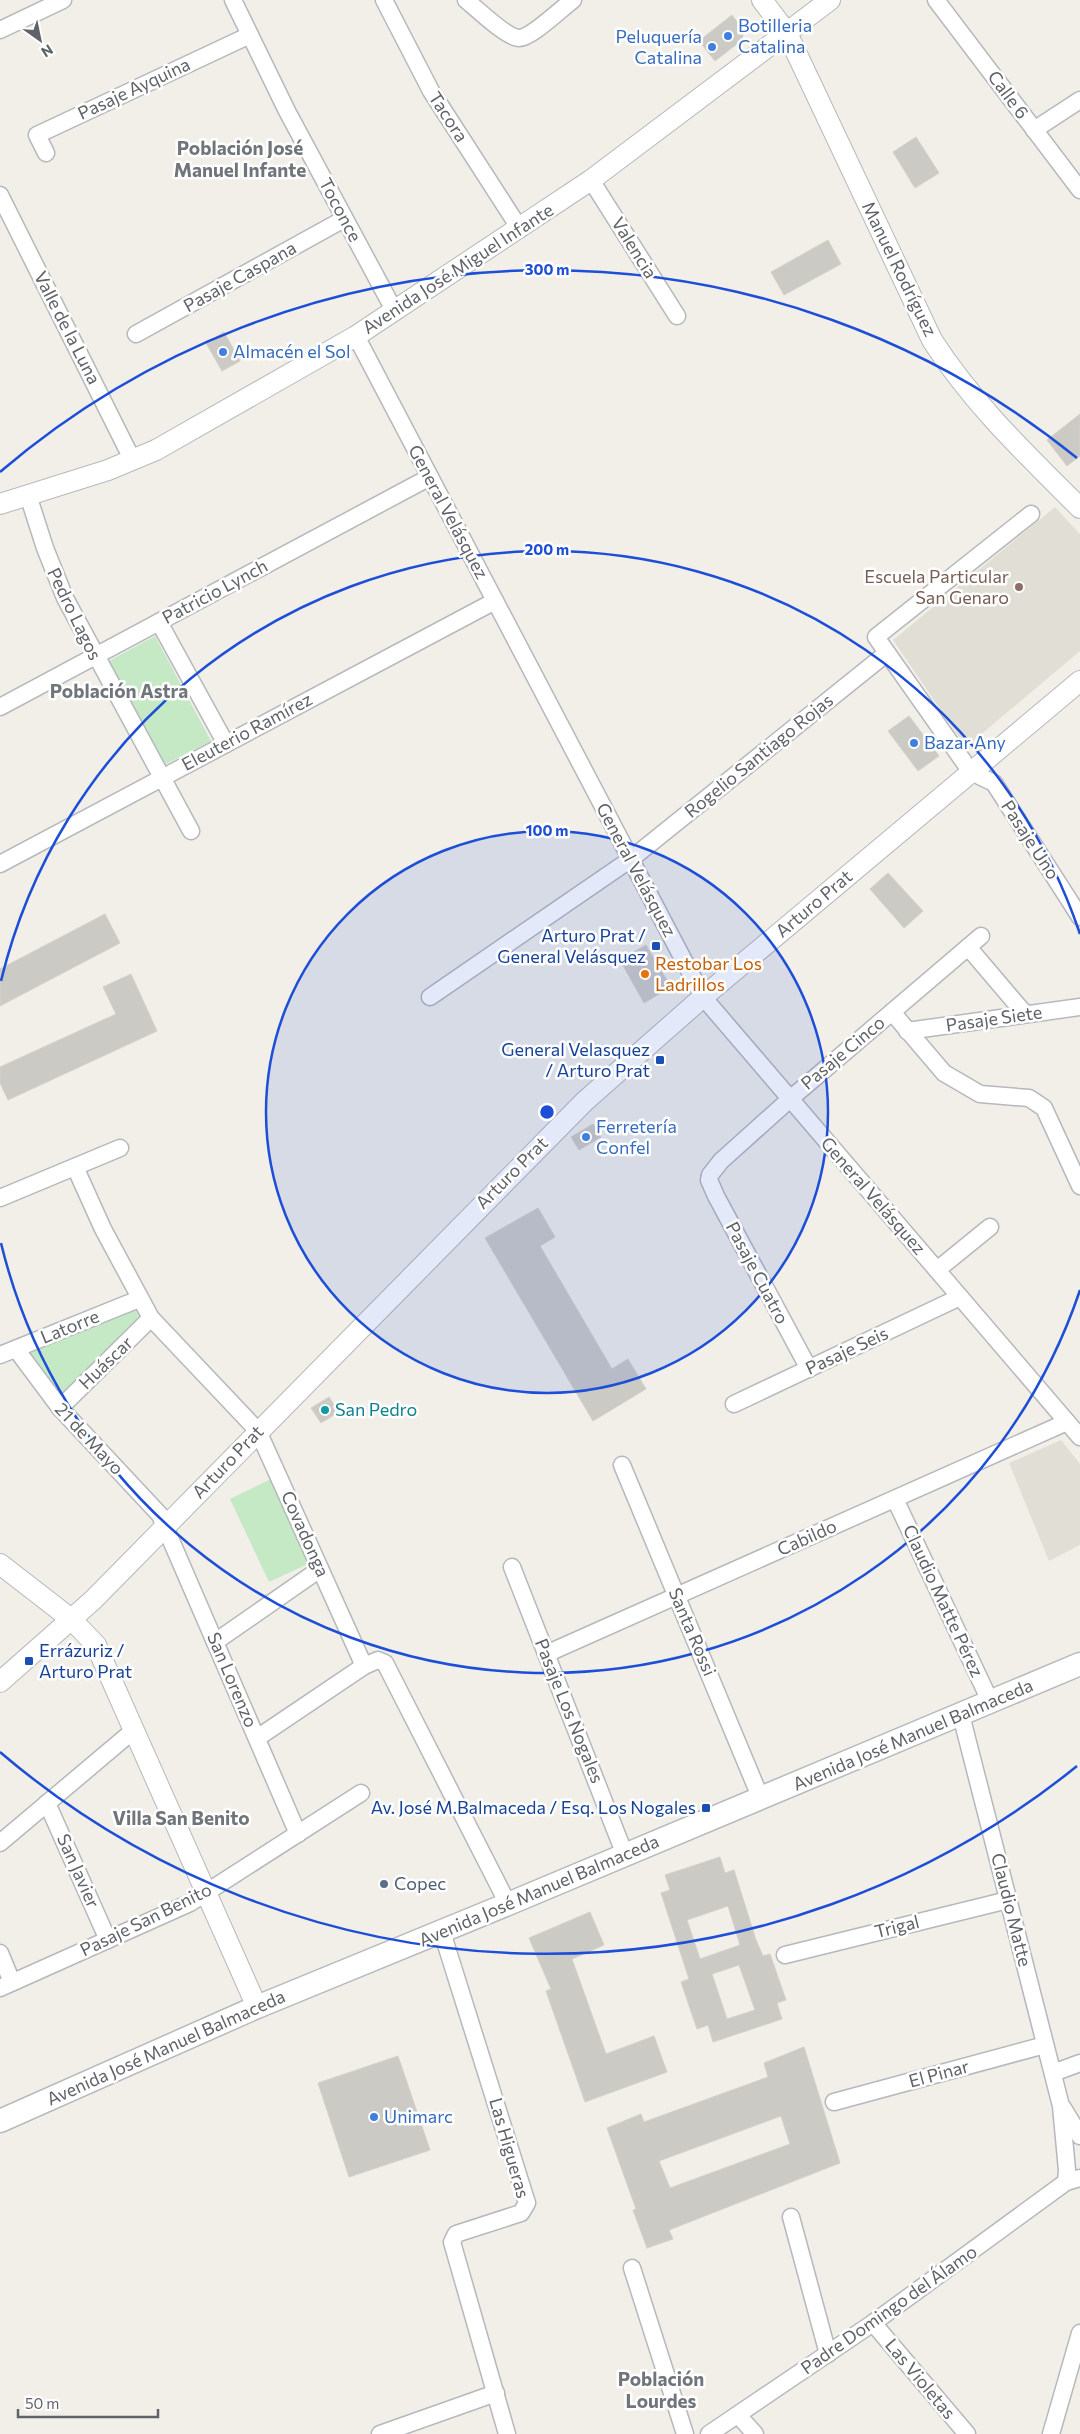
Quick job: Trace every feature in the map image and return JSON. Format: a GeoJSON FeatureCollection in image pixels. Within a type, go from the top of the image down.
{"type":"FeatureCollection","features":[{"type":"Feature","properties":{"kind":"main road","name":"Avenida José Manuel Balmaceda"},"geometry":{"type":"LineString","coordinates":[[0,2121],[258,2007],[992,1703],[1080,1664]]}},
{"type":"Feature","properties":{"kind":"street"},"geometry":{"type":"LineString","coordinates":[[0,30],[63,0]]}},
{"type":"Feature","properties":{"kind":"street","name":"Toconce"},"geometry":{"type":"LineString","coordinates":[[233,0],[344,219],[395,312]]}},
{"type":"Feature","properties":{"kind":"street","name":"Tacora"},"geometry":{"type":"LineString","coordinates":[[384,0],[431,91],[520,229]]}},
{"type":"Feature","properties":{"kind":"street"},"geometry":{"type":"LineString","coordinates":[[466,0],[509,34],[519,38],[529,34],[573,0]]}},
{"type":"Feature","properties":{"kind":"street","name":"Manuel Rodríguez"},"geometry":{"type":"LineString","coordinates":[[762,0],[787,33],[932,340],[950,368],[982,409],[1080,508]]}},
{"type":"Feature","properties":{"kind":"street","name":"Avenida José Miguel Infante"},"geometry":{"type":"LineString","coordinates":[[0,504],[133,461],[156,450],[356,336],[395,312],[591,180],[830,0]]}},
{"type":"Feature","properties":{"kind":"street","name":"Calle 6"},"geometry":{"type":"LineString","coordinates":[[936,0],[1080,190]]}},
{"type":"Feature","properties":{"kind":"street","name":"Pasaje Ayquina"},"geometry":{"type":"LineString","coordinates":[[46,153],[37,135],[250,35]]}},
{"type":"Feature","properties":{"kind":"street"},"geometry":{"type":"LineString","coordinates":[[1034,130],[1080,100]]}},
{"type":"Feature","properties":{"kind":"street","name":"Valencia"},"geometry":{"type":"LineString","coordinates":[[591,180],[677,316]]}},
{"type":"Feature","properties":{"kind":"street","name":"Valle de la Luna"},"geometry":{"type":"LineString","coordinates":[[0,195],[133,461]]}},
{"type":"Feature","properties":{"kind":"street","name":"Pasaje Caspana"},"geometry":{"type":"LineString","coordinates":[[136,334],[344,219]]}},
{"type":"Feature","properties":{"kind":"street","name":"General Velásquez"},"geometry":{"type":"LineString","coordinates":[[356,336],[703,997],[1080,1438]]}},
{"type":"Feature","properties":{"kind":"street","name":"Patricio Lynch"},"geometry":{"type":"LineString","coordinates":[[0,707],[430,477]]}},
{"type":"Feature","properties":{"kind":"street","name":"Pedro Lagos"},"geometry":{"type":"LineString","coordinates":[[28,495],[54,574],[95,657],[191,831]]}},
{"type":"Feature","properties":{"kind":"street"},"geometry":{"type":"LineString","coordinates":[[972,772],[876,637],[1031,514]]}},
{"type":"Feature","properties":{"kind":"street","name":"Eleuterio Ramírez"},"geometry":{"type":"LineString","coordinates":[[0,864],[495,601]]}},
{"type":"Feature","properties":{"kind":"street"},"geometry":{"type":"LineString","coordinates":[[159,622],[226,744]]}},
{"type":"Feature","properties":{"kind":"street","name":"Rogelio Santiago Rojas"},"geometry":{"type":"LineString","coordinates":[[430,997],[631,859],[887,653]]}},
{"type":"Feature","properties":{"kind":"street","name":"Arturo Prat"},"geometry":{"type":"LineString","coordinates":[[0,1682],[71,1619],[166,1526],[579,1107],[703,997],[1080,680]]}},
{"type":"Feature","properties":{"kind":"street","name":"Pasaje Uno"},"geometry":{"type":"LineString","coordinates":[[972,772],[994,783],[1080,917]]}},
{"type":"Feature","properties":{"kind":"street","name":"Pasaje Cinco"},"geometry":{"type":"LineString","coordinates":[[710,1175],[721,1161],[790,1099],[981,936]]}},
{"type":"Feature","properties":{"kind":"street"},"geometry":{"type":"LineString","coordinates":[[968,947],[1025,1014]]}},
{"type":"Feature","properties":{"kind":"street","name":"Pasaje Siete"},"geometry":{"type":"LineString","coordinates":[[908,1030],[1080,1007]]}},
{"type":"Feature","properties":{"kind":"street"},"geometry":{"type":"LineString","coordinates":[[892,1012],[944,1073],[958,1082],[980,1094],[1030,1098],[1044,1108],[1079,1181]]}},
{"type":"Feature","properties":{"kind":"street"},"geometry":{"type":"LineString","coordinates":[[0,1198],[120,1148]]}},
{"type":"Feature","properties":{"kind":"street","name":"Covadonga"},"geometry":{"type":"LineString","coordinates":[[75,1167],[103,1229],[139,1298],[152,1318],[258,1431],[364,1666]]}},
{"type":"Feature","properties":{"kind":"street","name":"Pasaje Cuatro"},"geometry":{"type":"LineString","coordinates":[[710,1175],[709,1180],[716,1196],[809,1369]]}},
{"type":"Feature","properties":{"kind":"street"},"geometry":{"type":"LineString","coordinates":[[937,1270],[990,1227]]}},
{"type":"Feature","properties":{"kind":"street","name":"Pasaje Seis"},"geometry":{"type":"LineString","coordinates":[[734,1404],[960,1297]]}},
{"type":"Feature","properties":{"kind":"street","name":"Latorre"},"geometry":{"type":"LineString","coordinates":[[0,1356],[139,1298]]}},
{"type":"Feature","properties":{"kind":"street","name":"Huáscar"},"geometry":{"type":"LineString","coordinates":[[60,1408],[152,1318]]}},
{"type":"Feature","properties":{"kind":"street","name":"21 de Mayo"},"geometry":{"type":"LineString","coordinates":[[16,1349],[60,1408],[153,1505],[166,1526]]}},
{"type":"Feature","properties":{"kind":"street","name":"Cabildo"},"geometry":{"type":"LineString","coordinates":[[546,1654],[1067,1422]]}},
{"type":"Feature","properties":{"kind":"street","name":"Santa Rossi"},"geometry":{"type":"LineString","coordinates":[[622,1465],[761,1798]]}},
{"type":"Feature","properties":{"kind":"street","name":"Claudio Matte Pérez"},"geometry":{"type":"LineString","coordinates":[[895,1499],[992,1703]]}},
{"type":"Feature","properties":{"kind":"street","name":"San Lorenzo"},"geometry":{"type":"LineString","coordinates":[[166,1526],[298,1834]]}},
{"type":"Feature","properties":{"kind":"street"},"geometry":{"type":"LineString","coordinates":[[0,1564],[71,1619],[96,1645],[258,2007]]}},
{"type":"Feature","properties":{"kind":"street","name":"Pasaje Los Nogales"},"geometry":{"type":"LineString","coordinates":[[512,1567],[625,1855]]}},
{"type":"Feature","properties":{"kind":"street"},"geometry":{"type":"LineString","coordinates":[[215,1642],[320,1569]]}},
{"type":"Feature","properties":{"kind":"street"},"geometry":{"type":"LineString","coordinates":[[257,1738],[364,1666],[378,1660],[385,1663],[508,1904]]}},
{"type":"Feature","properties":{"kind":"street","name":"Claudio Matte"},"geometry":{"type":"LineString","coordinates":[[961,1715],[1061,2106],[1067,2170],[1073,2180]]}},
{"type":"Feature","properties":{"kind":"street"},"geometry":{"type":"LineString","coordinates":[[0,1843],[134,1730]]}},
{"type":"Feature","properties":{"kind":"street","name":"Pasaje San Benito"},"geometry":{"type":"LineString","coordinates":[[6,1985],[190,1903],[361,1793]]}},
{"type":"Feature","properties":{"kind":"street","name":"San Javier"},"geometry":{"type":"LineString","coordinates":[[47,1802],[108,1940]]}},
{"type":"Feature","properties":{"kind":"street","name":"Trigal"},"geometry":{"type":"LineString","coordinates":[[785,1955],[1008,1900]]}},
{"type":"Feature","properties":{"kind":"street","name":"Las Higueras"},"geometry":{"type":"LineString","coordinates":[[442,1932],[527,2203],[522,2213],[456,2234],[452,2242],[507,2434]]}},
{"type":"Feature","properties":{"kind":"street"},"geometry":{"type":"LineString","coordinates":[[0,1953],[6,1985]]}},
{"type":"Feature","properties":{"kind":"street","name":"El Pinar"},"geometry":{"type":"LineString","coordinates":[[834,2102],[1045,2045]]}},
{"type":"Feature","properties":{"kind":"street"},"geometry":{"type":"LineString","coordinates":[[1052,2073],[1080,2063]]}},
{"type":"Feature","properties":{"kind":"street","name":"Claudio Matte"},"geometry":{"type":"LineString","coordinates":[[1061,2106],[1080,2136]]}},
{"type":"Feature","properties":{"kind":"street","name":"Padre Domingo del Álamo"},"geometry":{"type":"LineString","coordinates":[[709,2434],[874,2323],[1073,2180]]}},
{"type":"Feature","properties":{"kind":"street"},"geometry":{"type":"LineString","coordinates":[[791,2217],[828,2354]]}},
{"type":"Feature","properties":{"kind":"street"},"geometry":{"type":"LineString","coordinates":[[632,2268],[685,2434]]}},
{"type":"Feature","properties":{"kind":"street","name":"Las Violetas"},"geometry":{"type":"LineString","coordinates":[[874,2323],[967,2434]]}},
{"type":"Feature","properties":{"kind":"street"},"geometry":{"type":"LineString","coordinates":[[1051,2434],[1080,2333]]}},
{"type":"Feature","properties":{"kind":"street"},"geometry":{"type":"LineString","coordinates":[[380,2434],[496,2393]]}},
{"type":"Feature","properties":{"kind":"street"},"geometry":{"type":"LineString","coordinates":[[738,2415],[755,2434]]}},
{"type":"Feature","properties":{"kind":"shaded area","name":"Escuela Particular San Genaro"},"geometry":{"type":"Polygon","coordinates":[[[1055,507],[1080,534],[1080,651],[966,747],[893,640],[1055,507]]]}},
{"type":"Feature","properties":{"kind":"shaded area"},"geometry":{"type":"Polygon","coordinates":[[[1061,1440],[1080,1464],[1080,1545],[1049,1561],[1009,1463],[1061,1440]]]}},
{"type":"Feature","properties":{"kind":"green space"},"geometry":{"type":"Polygon","coordinates":[[[155,636],[211,741],[164,765],[109,661],[155,636]]]}},
{"type":"Feature","properties":{"kind":"green space"},"geometry":{"type":"Polygon","coordinates":[[[135,1309],[140,1318],[60,1397],[29,1352],[135,1309]]]}},
{"type":"Feature","properties":{"kind":"green space"},"geometry":{"type":"Polygon","coordinates":[[[271,1479],[310,1563],[269,1582],[230,1499],[271,1479]]]}},
{"type":"Feature","properties":{"kind":"building","name":"Botilleria Catalina"},"geometry":{"type":"Polygon","coordinates":[[[732,15],[744,31],[742,40],[715,61],[699,41],[732,15]]]}},
{"type":"Feature","properties":{"kind":"building"},"geometry":{"type":"Polygon","coordinates":[[[916,137],[939,173],[915,188],[893,152],[916,137]]]}},
{"type":"Feature","properties":{"kind":"building"},"geometry":{"type":"Polygon","coordinates":[[[828,240],[841,264],[784,295],[771,272],[828,240]]]}},
{"type":"Feature","properties":{"kind":"building","name":"Almacén el Sol"},"geometry":{"type":"Polygon","coordinates":[[[224,332],[240,361],[222,371],[206,343],[224,332]]]}},
{"type":"Feature","properties":{"kind":"building"},"geometry":{"type":"Polygon","coordinates":[[[1080,414],[1080,456],[1067,466],[1047,440],[1080,414]]]}},
{"type":"Feature","properties":{"kind":"building","name":"Bazar Any"},"geometry":{"type":"Polygon","coordinates":[[[909,716],[939,756],[918,771],[888,731],[909,716]]]}},
{"type":"Feature","properties":{"kind":"building"},"geometry":{"type":"Polygon","coordinates":[[[888,873],[923,911],[904,928],[870,889],[888,873]]]}},
{"type":"Feature","properties":{"kind":"building"},"geometry":{"type":"Polygon","coordinates":[[[105,914],[120,943],[0,1006],[0,969],[105,914]]]}},
{"type":"Feature","properties":{"kind":"building","name":"Restobar Los Ladrillos"},"geometry":{"type":"Polygon","coordinates":[[[646,945],[671,987],[644,1003],[620,960],[646,945]]]}},
{"type":"Feature","properties":{"kind":"building"},"geometry":{"type":"Polygon","coordinates":[[[131,974],[157,1031],[8,1100],[0,1083],[0,1067],[116,1014],[103,987],[131,974]]]}},
{"type":"Feature","properties":{"kind":"building","name":"Ferretería Confel"},"geometry":{"type":"Polygon","coordinates":[[[593,1124],[601,1137],[579,1150],[571,1137],[593,1124]]]}},
{"type":"Feature","properties":{"kind":"building"},"geometry":{"type":"Polygon","coordinates":[[[538,1208],[555,1237],[540,1246],[612,1369],[628,1359],[646,1389],[593,1421],[485,1238],[538,1208]]]}},
{"type":"Feature","properties":{"kind":"building","name":"San Pedro"},"geometry":{"type":"Polygon","coordinates":[[[329,1397],[339,1412],[321,1423],[311,1408],[329,1397]]]}},
{"type":"Feature","properties":{"kind":"building"},"geometry":{"type":"Polygon","coordinates":[[[720,1857],[725,1873],[734,1870],[756,1940],[763,1956],[770,1954],[786,2000],[777,2003],[782,2019],[713,2042],[708,2025],[697,2029],[681,1982],[689,1979],[661,1893],[670,1890],[665,1875],[720,1857]],[[728,1906],[687,1920],[700,1959],[740,1945],[728,1906]],[[739,1965],[712,1974],[727,2019],[755,2010],[739,1965]]]}},
{"type":"Feature","properties":{"kind":"building"},"geometry":{"type":"Polygon","coordinates":[[[590,1912],[604,1945],[572,1959],[606,2054],[654,2036],[667,2072],[585,2102],[546,1991],[551,1989],[529,1938],[590,1912]]]}},
{"type":"Feature","properties":{"kind":"building"},"geometry":{"type":"Polygon","coordinates":[[[804,2047],[840,2163],[669,2230],[673,2239],[647,2248],[633,2210],[636,2209],[607,2128],[641,2114],[644,2122],[768,2077],[764,2063],[804,2047]],[[781,2116],[659,2161],[670,2188],[790,2144],[781,2116]]]}},
{"type":"Feature","properties":{"kind":"building","name":"Unimarc"},"geometry":{"type":"Polygon","coordinates":[[[398,2056],[430,2150],[349,2177],[318,2083],[398,2056]]]}},
{"type":"Feature","properties":{"kind":"place","name":"Botilleria Catalina"},"geometry":{"type":"Point","coordinates":[728,36]}},
{"type":"Feature","properties":{"kind":"place","name":"Peluquería Catalina"},"geometry":{"type":"Point","coordinates":[712,47]}},
{"type":"Feature","properties":{"kind":"place","name":"Almacén el Sol"},"geometry":{"type":"Point","coordinates":[223,352]}},
{"type":"Feature","properties":{"kind":"place","name":"Escuela Particular San Genaro"},"geometry":{"type":"Point","coordinates":[1019,587]}},
{"type":"Feature","properties":{"kind":"place","name":"Bazar Any"},"geometry":{"type":"Point","coordinates":[914,743]}},
{"type":"Feature","properties":{"kind":"place","name":"Arturo Prat / General Velásquez"},"geometry":{"type":"Point","coordinates":[656,946]}},
{"type":"Feature","properties":{"kind":"place","name":"Restobar Los Ladrillos"},"geometry":{"type":"Point","coordinates":[645,974]}},
{"type":"Feature","properties":{"kind":"place","name":"General Velasquez / Arturo Prat"},"geometry":{"type":"Point","coordinates":[660,1060]}},
{"type":"Feature","properties":{"kind":"place","name":"Ferretería Confel"},"geometry":{"type":"Point","coordinates":[586,1137]}},
{"type":"Feature","properties":{"kind":"place","name":"San Pedro"},"geometry":{"type":"Point","coordinates":[325,1410]}},
{"type":"Feature","properties":{"kind":"place","name":"Errázuriz / Arturo Prat"},"geometry":{"type":"Point","coordinates":[29,1661]}},
{"type":"Feature","properties":{"kind":"place","name":"Av. José M.Balmaceda / Esq. Los Nogales"},"geometry":{"type":"Point","coordinates":[706,1808]}},
{"type":"Feature","properties":{"kind":"place","name":"Copec"},"geometry":{"type":"Point","coordinates":[384,1884]}},
{"type":"Feature","properties":{"kind":"place","name":"Unimarc"},"geometry":{"type":"Point","coordinates":[374,2117]}},
{"type":"Feature","properties":{"kind":"district","name":"Población José Manuel Infante"},"geometry":{"type":"Point","coordinates":[240,159]}},
{"type":"Feature","properties":{"kind":"district","name":"Población Astra"},"geometry":{"type":"Point","coordinates":[119,691]}},
{"type":"Feature","properties":{"kind":"district","name":"Villa San Benito"},"geometry":{"type":"Point","coordinates":[181,1818]}},
{"type":"Feature","properties":{"kind":"district","name":"Población Lourdes"},"geometry":{"type":"Point","coordinates":[661,2390]}}]}
